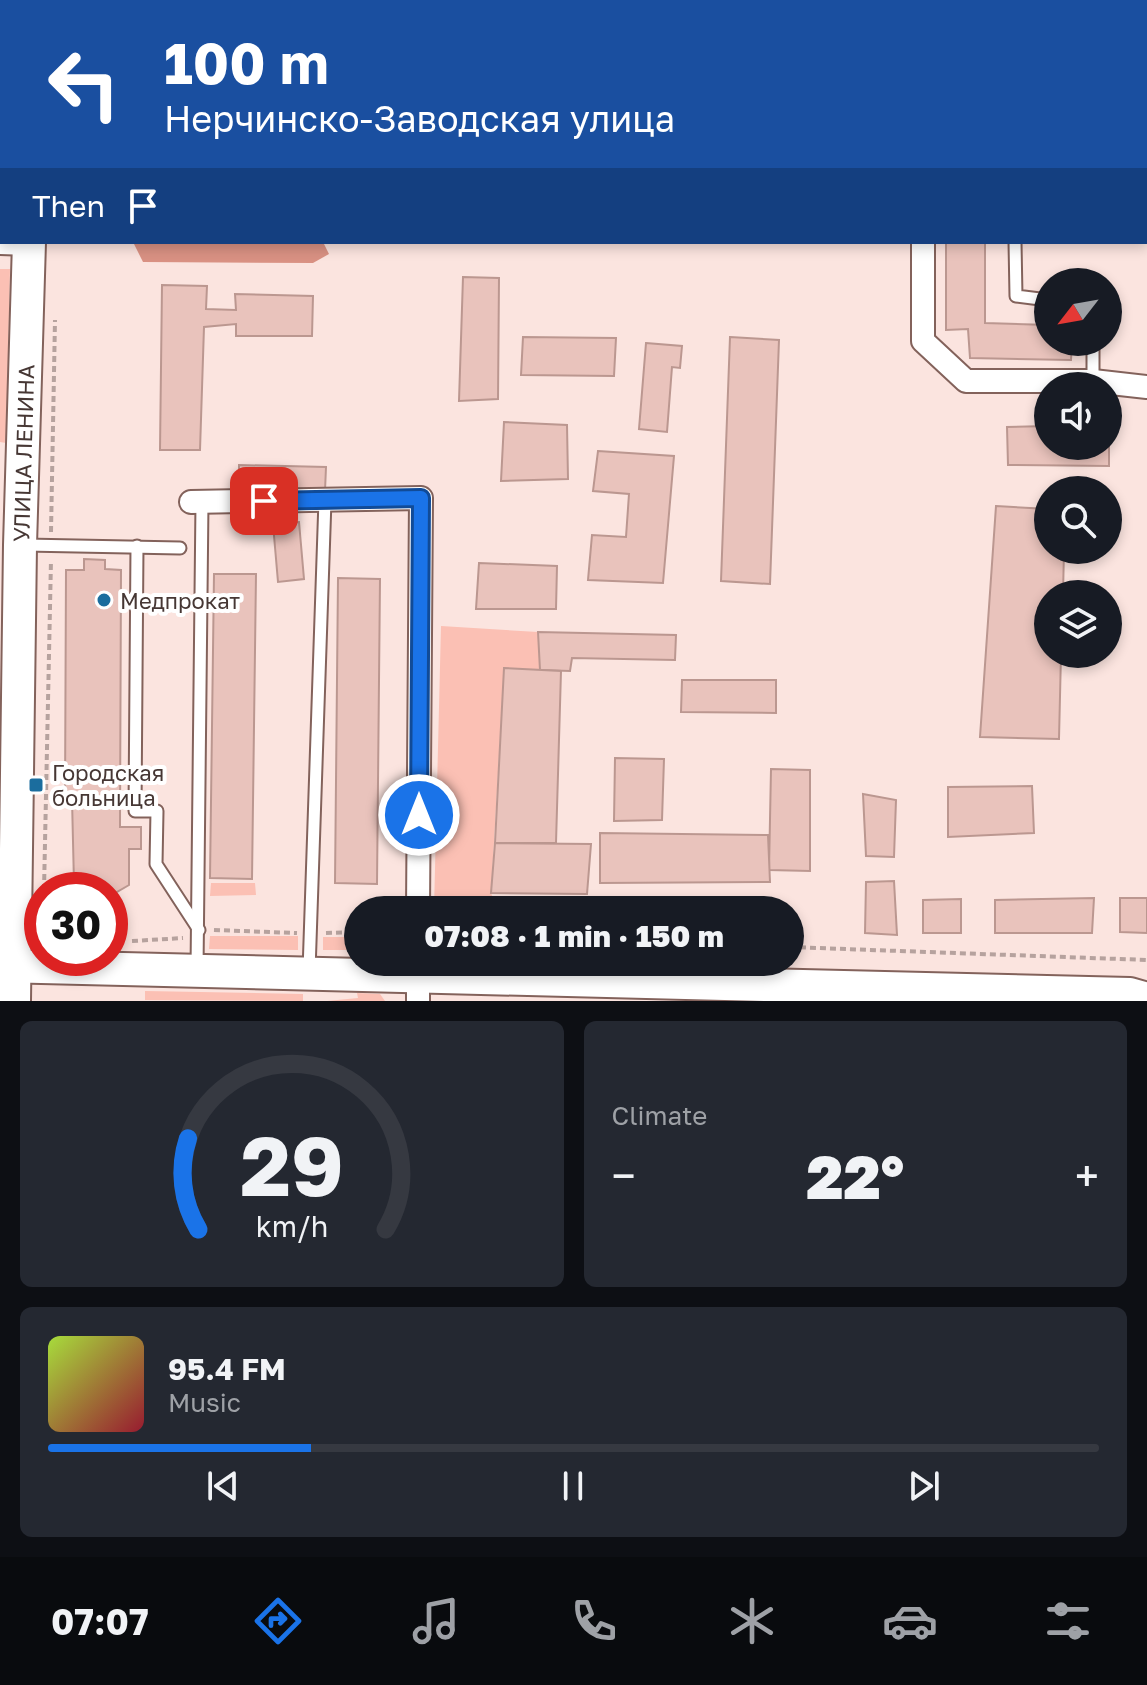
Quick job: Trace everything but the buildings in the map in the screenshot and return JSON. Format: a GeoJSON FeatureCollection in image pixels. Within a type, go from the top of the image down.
{"type":"FeatureCollection","features":[{"type":"Feature","properties":{"kind":"main road","name":"УЛИЦА ЛЕНИНА"},"geometry":{"type":"LineString","coordinates":[[14,1001],[7,966],[36,545],[19,244]]}},
{"type":"Feature","properties":{"kind":"main road"},"geometry":{"type":"LineString","coordinates":[[7,966],[309,972],[418,979],[846,994],[1135,998]]}},
{"type":"Feature","properties":{"kind":"street"},"geometry":{"type":"LineString","coordinates":[[923,244],[923,341],[966,381],[1034,381]]}},
{"type":"Feature","properties":{"kind":"street"},"geometry":{"type":"LineString","coordinates":[[1122,384],[1147,387]]}},
{"type":"Feature","properties":{"kind":"street"},"geometry":{"type":"LineString","coordinates":[[196,502],[421,498],[418,896]]}},
{"type":"Feature","properties":{"kind":"lane"},"geometry":{"type":"LineString","coordinates":[[1015,244],[1016,296],[1034,298]]}},
{"type":"Feature","properties":{"kind":"lane"},"geometry":{"type":"LineString","coordinates":[[309,972],[325,500]]}},
{"type":"Feature","properties":{"kind":"lane"},"geometry":{"type":"LineString","coordinates":[[196,502],[197,970]]}},
{"type":"Feature","properties":{"kind":"lane"},"geometry":{"type":"LineString","coordinates":[[36,545],[180,548]]}},
{"type":"Feature","properties":{"kind":"lane"},"geometry":{"type":"LineString","coordinates":[[137,546],[135,811],[157,811],[156,864],[199,930]]}},
{"type":"Feature","properties":{"kind":"path"},"geometry":{"type":"LineString","coordinates":[[44,872],[36,545],[55,306]]}},
{"type":"Feature","properties":{"kind":"path"},"geometry":{"type":"LineString","coordinates":[[128,941],[178,940],[199,930],[344,932]]}},
{"type":"Feature","properties":{"kind":"path"},"geometry":{"type":"LineString","coordinates":[[804,948],[1147,960]]}},
{"type":"Feature","properties":{"kind":"shaded area"},"geometry":{"type":"Polygon","coordinates":[[[134,244],[324,244],[329,254],[313,263],[143,262],[134,244]]]}},
{"type":"Feature","properties":{"kind":"shaded area"},"geometry":{"type":"Polygon","coordinates":[[[0,269],[10,269],[6,443],[0,442],[0,269]]]}},
{"type":"Feature","properties":{"kind":"shaded area"},"geometry":{"type":"Polygon","coordinates":[[[441,626],[538,632],[540,670],[504,669],[492,896],[434,896],[441,626]]]}},
{"type":"Feature","properties":{"kind":"shaded area"},"geometry":{"type":"Polygon","coordinates":[[[211,883],[255,883],[256,895],[210,896],[211,883]]]}},
{"type":"Feature","properties":{"kind":"shaded area"},"geometry":{"type":"Polygon","coordinates":[[[210,936],[298,936],[298,950],[209,949],[210,936]]]}},
{"type":"Feature","properties":{"kind":"shaded area"},"geometry":{"type":"Polygon","coordinates":[[[323,937],[344,937],[344,950],[323,950],[323,937]]]}},
{"type":"Feature","properties":{"kind":"shaded area"},"geometry":{"type":"Polygon","coordinates":[[[145,991],[303,994],[303,1001],[145,1000],[145,991]]]}},
{"type":"Feature","properties":{"kind":"shaded area"},"geometry":{"type":"Polygon","coordinates":[[[357,993],[380,994],[385,1001],[327,1001],[358,998],[357,993]]]}},
{"type":"Feature","properties":{"kind":"place","name":"Медпрокат"},"geometry":{"type":"Point","coordinates":[104,600]}},
{"type":"Feature","properties":{"kind":"place","name":"Городская больница"},"geometry":{"type":"Point","coordinates":[36,785]}},
{"type":"Feature","properties":{"kind":"route"},"geometry":{"type":"LineString","coordinates":[[264,501],[421,498],[419,815]]}}]}
